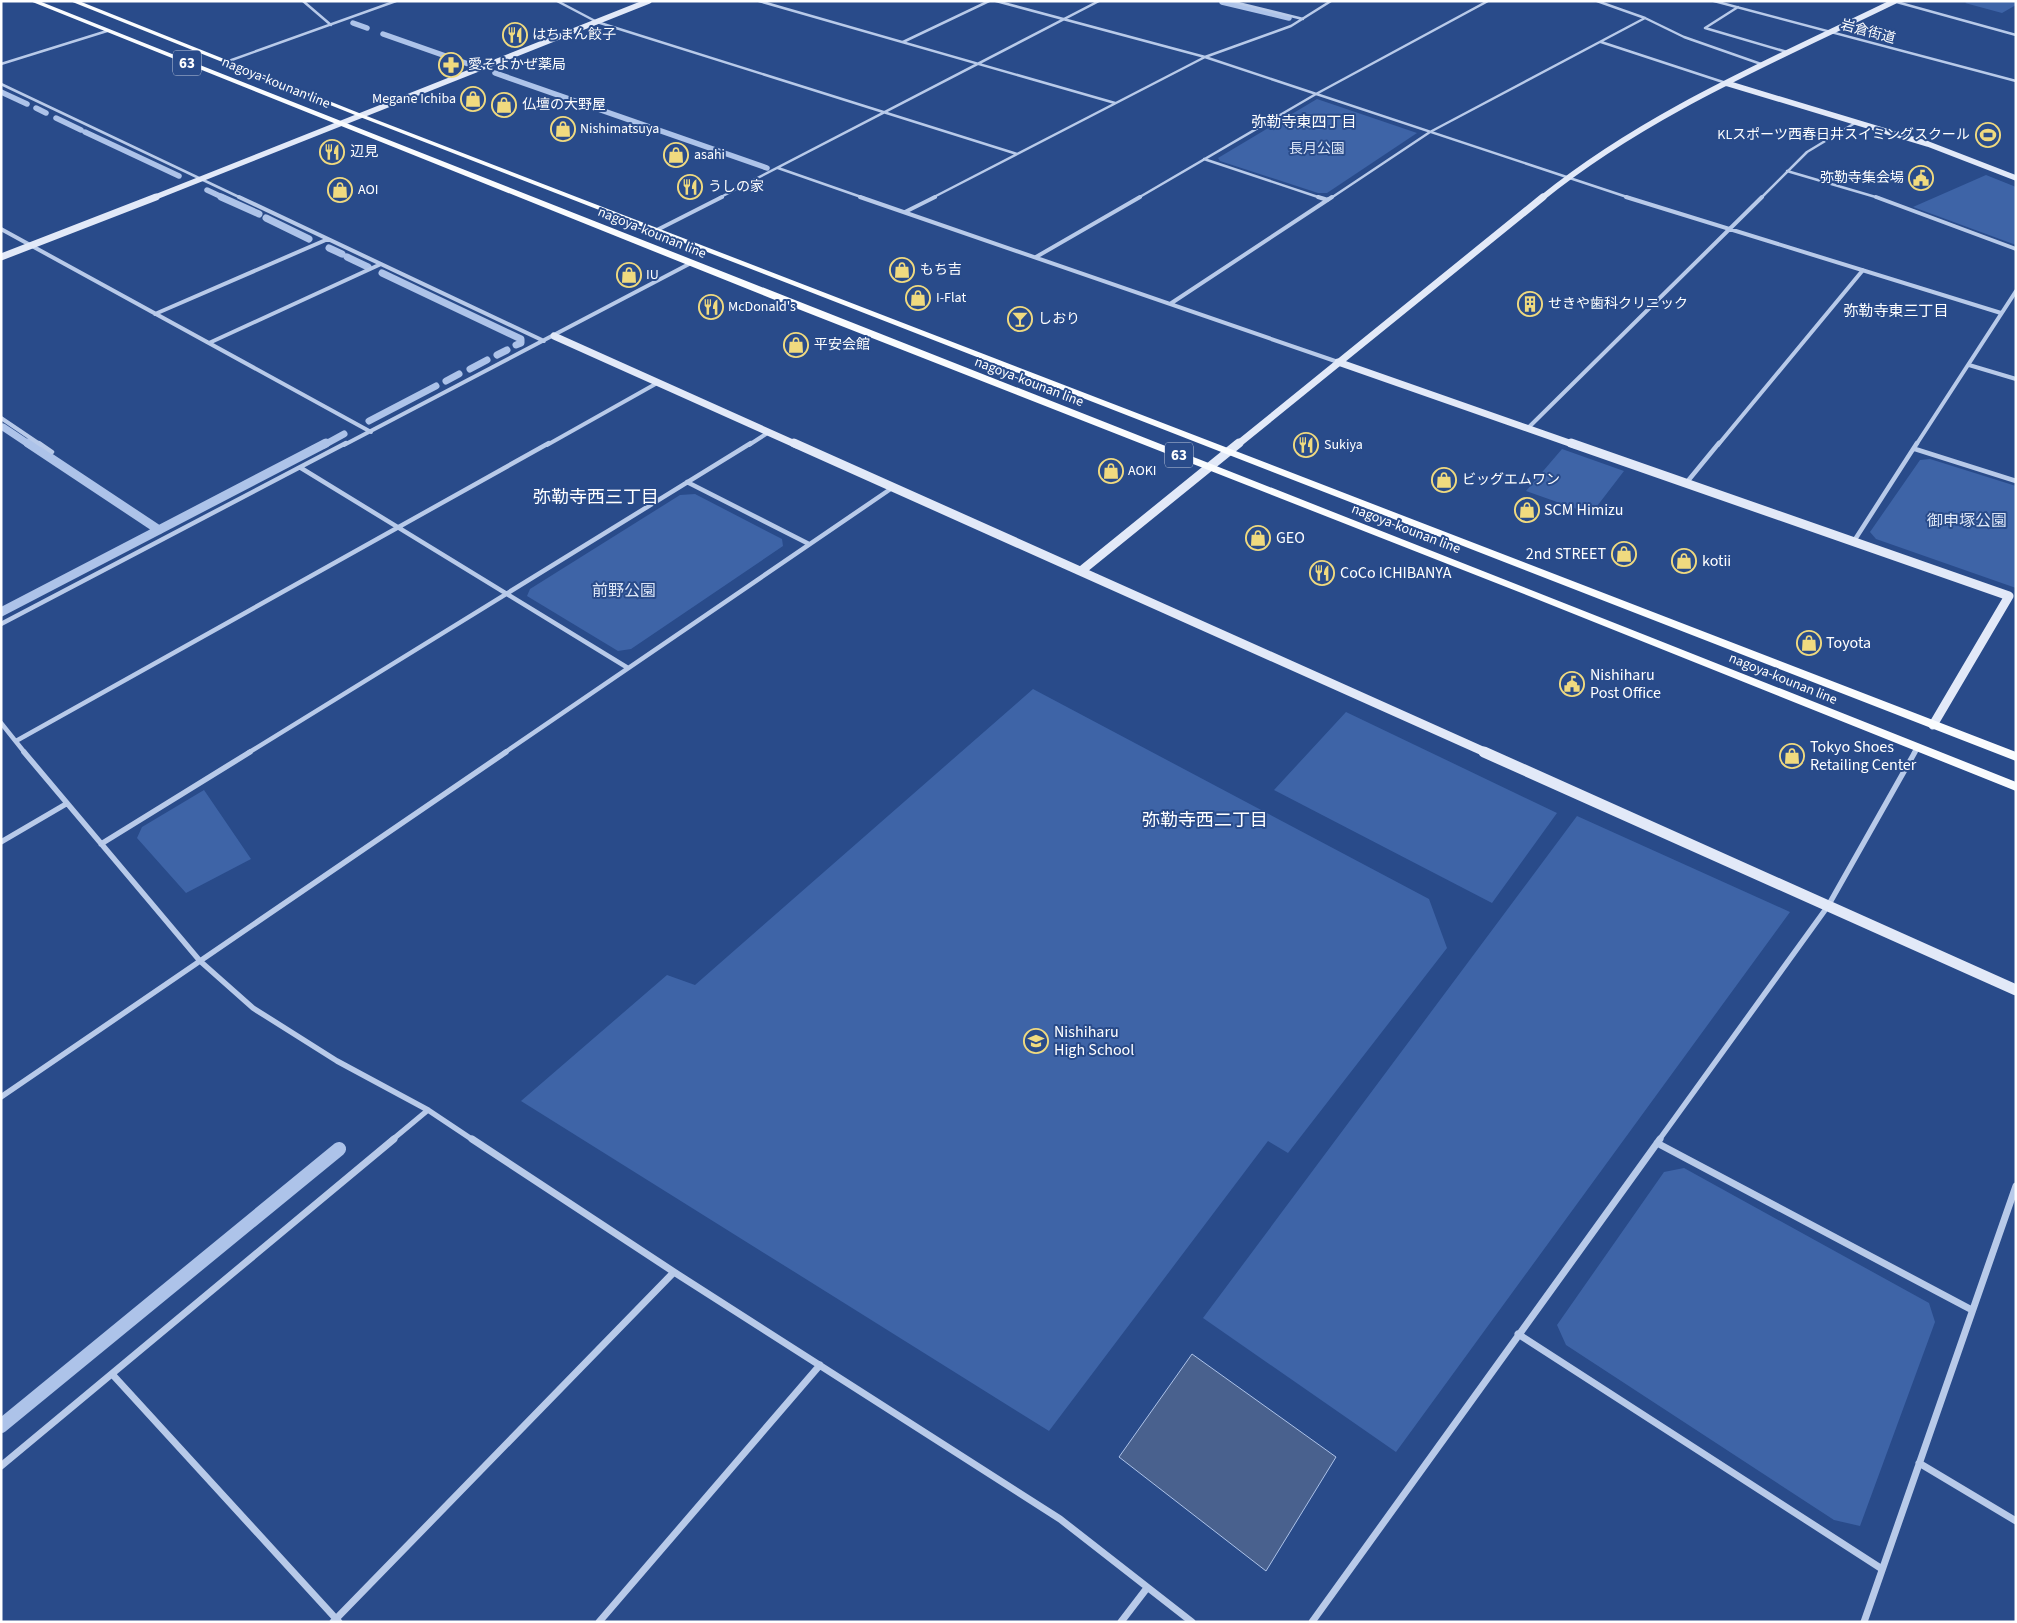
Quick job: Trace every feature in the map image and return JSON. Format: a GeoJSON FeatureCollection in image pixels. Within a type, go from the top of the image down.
{"type":"FeatureCollection","features":[{"type":"Feature","properties":{"kind":"main road","name":"nagoya-kounan line"},"geometry":{"type":"LineString","coordinates":[[33,1],[2016,787]]}},
{"type":"Feature","properties":{"kind":"main road","name":"nagoya-kounan line"},"geometry":{"type":"LineString","coordinates":[[73,1],[362,116],[1228,450],[2016,757]]}},
{"type":"Feature","properties":{"kind":"street"},"geometry":{"type":"LineString","coordinates":[[302,1],[331,25]]}},
{"type":"Feature","properties":{"kind":"street"},"geometry":{"type":"LineString","coordinates":[[226,62],[396,1]]}},
{"type":"Feature","properties":{"kind":"street"},"geometry":{"type":"LineString","coordinates":[[556,1],[597,22],[1017,154]]}},
{"type":"Feature","properties":{"kind":"street"},"geometry":{"type":"LineString","coordinates":[[1,256],[342,124],[649,1]]}},
{"type":"Feature","properties":{"kind":"street"},"geometry":{"type":"LineString","coordinates":[[759,1],[1115,103]]}},
{"type":"Feature","properties":{"kind":"street"},"geometry":{"type":"LineString","coordinates":[[767,3],[772,1]]}},
{"type":"Feature","properties":{"kind":"street"},"geometry":{"type":"LineString","coordinates":[[903,42],[989,1]]}},
{"type":"Feature","properties":{"kind":"street"},"geometry":{"type":"LineString","coordinates":[[996,1],[1205,57],[1566,178],[2001,313]]}},
{"type":"Feature","properties":{"kind":"street"},"geometry":{"type":"LineString","coordinates":[[657,230],[1099,1]]}},
{"type":"Feature","properties":{"kind":"street"},"geometry":{"type":"LineString","coordinates":[[1230,1],[1302,19]]}},
{"type":"Feature","properties":{"kind":"street"},"geometry":{"type":"LineString","coordinates":[[905,212],[1205,57],[1290,26],[1331,1]]}},
{"type":"Feature","properties":{"kind":"street"},"geometry":{"type":"LineString","coordinates":[[1036,257],[1316,94],[1488,1]]}},
{"type":"Feature","properties":{"kind":"street"},"geometry":{"type":"LineString","coordinates":[[1596,1],[1645,18],[1684,38],[1761,64]]}},
{"type":"Feature","properties":{"kind":"street","name":"岩倉街道"},"geometry":{"type":"LineString","coordinates":[[1714,1],[2016,81]]}},
{"type":"Feature","properties":{"kind":"street"},"geometry":{"type":"LineString","coordinates":[[1080,571],[1566,178],[1642,128],[1761,64],[1894,1],[2016,35]]}},
{"type":"Feature","properties":{"kind":"street"},"geometry":{"type":"LineString","coordinates":[[1738,8],[1705,28],[1787,52]]}},
{"type":"Feature","properties":{"kind":"street"},"geometry":{"type":"LineString","coordinates":[[1170,304],[1430,132],[1645,18]]}},
{"type":"Feature","properties":{"kind":"street"},"geometry":{"type":"LineString","coordinates":[[1,64],[107,31]]}},
{"type":"Feature","properties":{"kind":"street"},"geometry":{"type":"LineString","coordinates":[[1601,42],[1726,83],[1928,144],[2016,178]]}},
{"type":"Feature","properties":{"kind":"street"},"geometry":{"type":"LineString","coordinates":[[1,84],[544,341]]}},
{"type":"Feature","properties":{"kind":"street"},"geometry":{"type":"LineString","coordinates":[[1528,428],[1728,228],[1807,152],[1855,123]]}},
{"type":"Feature","properties":{"kind":"street"},"geometry":{"type":"LineString","coordinates":[[1204,159],[1328,200]]}},
{"type":"Feature","properties":{"kind":"street"},"geometry":{"type":"LineString","coordinates":[[778,168],[1687,482],[2012,597],[1933,725]]}},
{"type":"Feature","properties":{"kind":"street"},"geometry":{"type":"LineString","coordinates":[[1788,171],[1861,191],[2016,249]]}},
{"type":"Feature","properties":{"kind":"street"},"geometry":{"type":"LineString","coordinates":[[1,229],[372,432]]}},
{"type":"Feature","properties":{"kind":"street"},"geometry":{"type":"LineString","coordinates":[[155,314],[328,239]]}},
{"type":"Feature","properties":{"kind":"street"},"geometry":{"type":"LineString","coordinates":[[1,624],[372,432],[691,263]]}},
{"type":"Feature","properties":{"kind":"street"},"geometry":{"type":"LineString","coordinates":[[208,343],[381,264]]}},
{"type":"Feature","properties":{"kind":"street"},"geometry":{"type":"LineString","coordinates":[[1687,482],[1863,270]]}},
{"type":"Feature","properties":{"kind":"street"},"geometry":{"type":"LineString","coordinates":[[1854,541],[2016,292]]}},
{"type":"Feature","properties":{"kind":"street"},"geometry":{"type":"LineString","coordinates":[[554,336],[2016,990]]}},
{"type":"Feature","properties":{"kind":"street"},"geometry":{"type":"LineString","coordinates":[[1969,365],[2016,379]]}},
{"type":"Feature","properties":{"kind":"street"},"geometry":{"type":"LineString","coordinates":[[16,741],[659,382]]}},
{"type":"Feature","properties":{"kind":"street"},"geometry":{"type":"LineString","coordinates":[[1,418],[52,452]]}},
{"type":"Feature","properties":{"kind":"street"},"geometry":{"type":"LineString","coordinates":[[101,844],[769,432]]}},
{"type":"Feature","properties":{"kind":"street"},"geometry":{"type":"LineString","coordinates":[[1914,449],[2016,482]]}},
{"type":"Feature","properties":{"kind":"street"},"geometry":{"type":"LineString","coordinates":[[300,468],[628,668]]}},
{"type":"Feature","properties":{"kind":"street"},"geometry":{"type":"LineString","coordinates":[[687,482],[809,544]]}},
{"type":"Feature","properties":{"kind":"street"},"geometry":{"type":"LineString","coordinates":[[1,1097],[893,487]]}},
{"type":"Feature","properties":{"kind":"street"},"geometry":{"type":"LineString","coordinates":[[1,723],[66,804],[200,960],[253,1008],[337,1061],[428,1110],[674,1272],[1060,1519],[1192,1622]]}},
{"type":"Feature","properties":{"kind":"street"},"geometry":{"type":"LineString","coordinates":[[1312,1622],[1828,906],[1917,748]]}},
{"type":"Feature","properties":{"kind":"street"},"geometry":{"type":"LineString","coordinates":[[1,842],[66,804]]}},
{"type":"Feature","properties":{"kind":"street"},"geometry":{"type":"LineString","coordinates":[[1,1466],[428,1110]]}},
{"type":"Feature","properties":{"kind":"street"},"geometry":{"type":"LineString","coordinates":[[1657,1143],[1972,1310]]}},
{"type":"Feature","properties":{"kind":"street"},"geometry":{"type":"LineString","coordinates":[[1864,1622],[2016,1186]]}},
{"type":"Feature","properties":{"kind":"street"},"geometry":{"type":"LineString","coordinates":[[112,1374],[336,1621],[674,1272]]}},
{"type":"Feature","properties":{"kind":"street"},"geometry":{"type":"LineString","coordinates":[[1518,1334],[1882,1569]]}},
{"type":"Feature","properties":{"kind":"street"},"geometry":{"type":"LineString","coordinates":[[599,1622],[820,1366]]}},
{"type":"Feature","properties":{"kind":"street"},"geometry":{"type":"LineString","coordinates":[[1919,1462],[2016,1522]]}},
{"type":"Feature","properties":{"kind":"street"},"geometry":{"type":"LineString","coordinates":[[1121,1622],[1147,1588]]}},
{"type":"Feature","properties":{"kind":"green space"},"geometry":{"type":"Polygon","coordinates":[[[1968,1],[2016,1],[2016,5],[2002,13],[1965,3],[1968,1]]]}},
{"type":"Feature","properties":{"kind":"green space","name":"長月公園"},"geometry":{"type":"Polygon","coordinates":[[[1317,99],[1417,133],[1327,193],[1318,193],[1220,161],[1218,158],[1317,99]]]}},
{"type":"Feature","properties":{"kind":"green space"},"geometry":{"type":"Polygon","coordinates":[[[1986,175],[2016,187],[2016,245],[1913,207],[1986,175]]]}},
{"type":"Feature","properties":{"kind":"green space"},"geometry":{"type":"Polygon","coordinates":[[[1562,449],[1624,471],[1591,514],[1526,491],[1562,449]]]}},
{"type":"Feature","properties":{"kind":"green space","name":"御申塚公園"},"geometry":{"type":"Polygon","coordinates":[[[1930,459],[2016,486],[2016,588],[1876,539],[1870,532],[1920,460],[1930,459]]]}},
{"type":"Feature","properties":{"kind":"green space","name":"前野公園"},"geometry":{"type":"Polygon","coordinates":[[[695,494],[782,539],[783,546],[631,649],[618,651],[527,596],[530,589],[680,495],[695,494]]]}},
{"type":"Feature","properties":{"kind":"green space"},"geometry":{"type":"Polygon","coordinates":[[[1033,689],[1429,899],[1447,948],[1288,1153],[1268,1141],[1049,1431],[521,1101],[667,975],[695,985],[1033,689]]]}},
{"type":"Feature","properties":{"kind":"green space"},"geometry":{"type":"Polygon","coordinates":[[[1346,712],[1557,813],[1492,903],[1274,790],[1346,712]]]}},
{"type":"Feature","properties":{"kind":"green space"},"geometry":{"type":"Polygon","coordinates":[[[204,790],[251,859],[186,893],[137,838],[142,827],[204,790]]]}},
{"type":"Feature","properties":{"kind":"green space"},"geometry":{"type":"Polygon","coordinates":[[[1577,816],[1790,912],[1396,1452],[1203,1318],[1577,816]]]}},
{"type":"Feature","properties":{"kind":"green space"},"geometry":{"type":"Polygon","coordinates":[[[1684,1168],[1929,1303],[1935,1322],[1860,1526],[1834,1520],[1566,1345],[1557,1325],[1664,1172],[1684,1168]]]}},
{"type":"Feature","properties":{"kind":"shaded area"},"geometry":{"type":"Polygon","coordinates":[[[1192,1354],[1336,1457],[1266,1571],[1119,1457],[1192,1354]]]}},
{"type":"Feature","properties":{"kind":"waterway"},"geometry":{"type":"LineString","coordinates":[[1222,2],[1289,18]]}},
{"type":"Feature","properties":{"kind":"waterway"},"geometry":{"type":"LineString","coordinates":[[353,23],[367,28]]}},
{"type":"Feature","properties":{"kind":"waterway"},"geometry":{"type":"LineString","coordinates":[[383,34],[474,66]]}},
{"type":"Feature","properties":{"kind":"waterway"},"geometry":{"type":"LineString","coordinates":[[495,73],[767,168]]}},
{"type":"Feature","properties":{"kind":"waterway"},"geometry":{"type":"LineString","coordinates":[[1,92],[27,104]]}},
{"type":"Feature","properties":{"kind":"waterway"},"geometry":{"type":"LineString","coordinates":[[36,108],[46,113]]}},
{"type":"Feature","properties":{"kind":"waterway"},"geometry":{"type":"LineString","coordinates":[[56,118],[81,130]]}},
{"type":"Feature","properties":{"kind":"waterway"},"geometry":{"type":"LineString","coordinates":[[85,132],[179,176]]}},
{"type":"Feature","properties":{"kind":"waterway"},"geometry":{"type":"LineString","coordinates":[[207,190],[224,198]]}},
{"type":"Feature","properties":{"kind":"waterway"},"geometry":{"type":"LineString","coordinates":[[221,197],[259,214]]}},
{"type":"Feature","properties":{"kind":"waterway"},"geometry":{"type":"LineString","coordinates":[[266,218],[309,239]]}},
{"type":"Feature","properties":{"kind":"waterway"},"geometry":{"type":"LineString","coordinates":[[329,248],[342,254]]}},
{"type":"Feature","properties":{"kind":"waterway"},"geometry":{"type":"LineString","coordinates":[[347,257],[368,267]]}},
{"type":"Feature","properties":{"kind":"waterway"},"geometry":{"type":"LineString","coordinates":[[382,273],[521,339],[521,343],[516,345]]}},
{"type":"Feature","properties":{"kind":"waterway"},"geometry":{"type":"LineString","coordinates":[[497,355],[507,350]]}},
{"type":"Feature","properties":{"kind":"waterway"},"geometry":{"type":"LineString","coordinates":[[470,369],[487,360]]}},
{"type":"Feature","properties":{"kind":"waterway"},"geometry":{"type":"LineString","coordinates":[[446,381],[459,374]]}},
{"type":"Feature","properties":{"kind":"waterway"},"geometry":{"type":"LineString","coordinates":[[369,421],[436,386]]}},
{"type":"Feature","properties":{"kind":"waterway"},"geometry":{"type":"LineString","coordinates":[[3,427],[30,445]]}},
{"type":"Feature","properties":{"kind":"waterway"},"geometry":{"type":"LineString","coordinates":[[324,445],[344,434]]}},
{"type":"Feature","properties":{"kind":"waterway"},"geometry":{"type":"LineString","coordinates":[[28,443],[159,530]]}},
{"type":"Feature","properties":{"kind":"waterway"},"geometry":{"type":"LineString","coordinates":[[159,530],[326,443]]}},
{"type":"Feature","properties":{"kind":"waterway"},"geometry":{"type":"LineString","coordinates":[[1,612],[159,530]]}},
{"type":"Feature","properties":{"kind":"waterway"},"geometry":{"type":"LineString","coordinates":[[1,1426],[339,1149]]}},
{"type":"Feature","properties":{"kind":"place","name":"はちまん餃子"},"geometry":{"type":"Point","coordinates":[515,35]}},
{"type":"Feature","properties":{"kind":"place","name":"愛そよかぜ薬局"},"geometry":{"type":"Point","coordinates":[451,65]}},
{"type":"Feature","properties":{"kind":"place","name":"Megane Ichiba"},"geometry":{"type":"Point","coordinates":[473,99]}},
{"type":"Feature","properties":{"kind":"place","name":"仏壇の大野屋"},"geometry":{"type":"Point","coordinates":[504,105]}},
{"type":"Feature","properties":{"kind":"place","name":"Nishimatsuya"},"geometry":{"type":"Point","coordinates":[563,129]}},
{"type":"Feature","properties":{"kind":"place","name":"KLスポーツ西春日井スイミングスクール"},"geometry":{"type":"Point","coordinates":[1988,135]}},
{"type":"Feature","properties":{"kind":"place","name":"辺見"},"geometry":{"type":"Point","coordinates":[332,152]}},
{"type":"Feature","properties":{"kind":"place","name":"asahi"},"geometry":{"type":"Point","coordinates":[676,155]}},
{"type":"Feature","properties":{"kind":"place","name":"弥勒寺集会場"},"geometry":{"type":"Point","coordinates":[1921,178]}},
{"type":"Feature","properties":{"kind":"place","name":"うしの家"},"geometry":{"type":"Point","coordinates":[690,187]}},
{"type":"Feature","properties":{"kind":"place","name":"AOI"},"geometry":{"type":"Point","coordinates":[340,190]}},
{"type":"Feature","properties":{"kind":"place","name":"もち吉"},"geometry":{"type":"Point","coordinates":[902,270]}},
{"type":"Feature","properties":{"kind":"place","name":"IU"},"geometry":{"type":"Point","coordinates":[629,275]}},
{"type":"Feature","properties":{"kind":"place","name":"I-Flat"},"geometry":{"type":"Point","coordinates":[918,298]}},
{"type":"Feature","properties":{"kind":"place","name":"せきや歯科クリニック"},"geometry":{"type":"Point","coordinates":[1530,304]}},
{"type":"Feature","properties":{"kind":"place","name":"McDonald's"},"geometry":{"type":"Point","coordinates":[711,307]}},
{"type":"Feature","properties":{"kind":"place","name":"しおり"},"geometry":{"type":"Point","coordinates":[1020,319]}},
{"type":"Feature","properties":{"kind":"place","name":"平安会館"},"geometry":{"type":"Point","coordinates":[796,345]}},
{"type":"Feature","properties":{"kind":"place","name":"Sukiya"},"geometry":{"type":"Point","coordinates":[1306,445]}},
{"type":"Feature","properties":{"kind":"place","name":"AOKI"},"geometry":{"type":"Point","coordinates":[1111,471]}},
{"type":"Feature","properties":{"kind":"place","name":"ビッグエムワン"},"geometry":{"type":"Point","coordinates":[1444,480]}},
{"type":"Feature","properties":{"kind":"place","name":"SCM Himizu"},"geometry":{"type":"Point","coordinates":[1527,510]}},
{"type":"Feature","properties":{"kind":"place","name":"GEO"},"geometry":{"type":"Point","coordinates":[1258,538]}},
{"type":"Feature","properties":{"kind":"place","name":"2nd STREET"},"geometry":{"type":"Point","coordinates":[1624,554]}},
{"type":"Feature","properties":{"kind":"place","name":"kotii"},"geometry":{"type":"Point","coordinates":[1684,561]}},
{"type":"Feature","properties":{"kind":"place","name":"CoCo ICHIBANYA"},"geometry":{"type":"Point","coordinates":[1322,573]}},
{"type":"Feature","properties":{"kind":"place","name":"Toyota"},"geometry":{"type":"Point","coordinates":[1809,643]}},
{"type":"Feature","properties":{"kind":"place","name":"Nishiharu Post Office"},"geometry":{"type":"Point","coordinates":[1572,684]}},
{"type":"Feature","properties":{"kind":"place","name":"Tokyo Shoes Retailing Center"},"geometry":{"type":"Point","coordinates":[1792,756]}},
{"type":"Feature","properties":{"kind":"place","name":"Nishiharu High School"},"geometry":{"type":"Point","coordinates":[1036,1041]}},
{"type":"Feature","properties":{"kind":"district","name":"弥勒寺東四丁目"},"geometry":{"type":"Point","coordinates":[1304,122]}},
{"type":"Feature","properties":{"kind":"district","name":"弥勒寺東三丁目"},"geometry":{"type":"Point","coordinates":[1896,311]}},
{"type":"Feature","properties":{"kind":"district","name":"弥勒寺西三丁目"},"geometry":{"type":"Point","coordinates":[596,497]}},
{"type":"Feature","properties":{"kind":"district","name":"弥勒寺西二丁目"},"geometry":{"type":"Point","coordinates":[1205,820]}}]}
